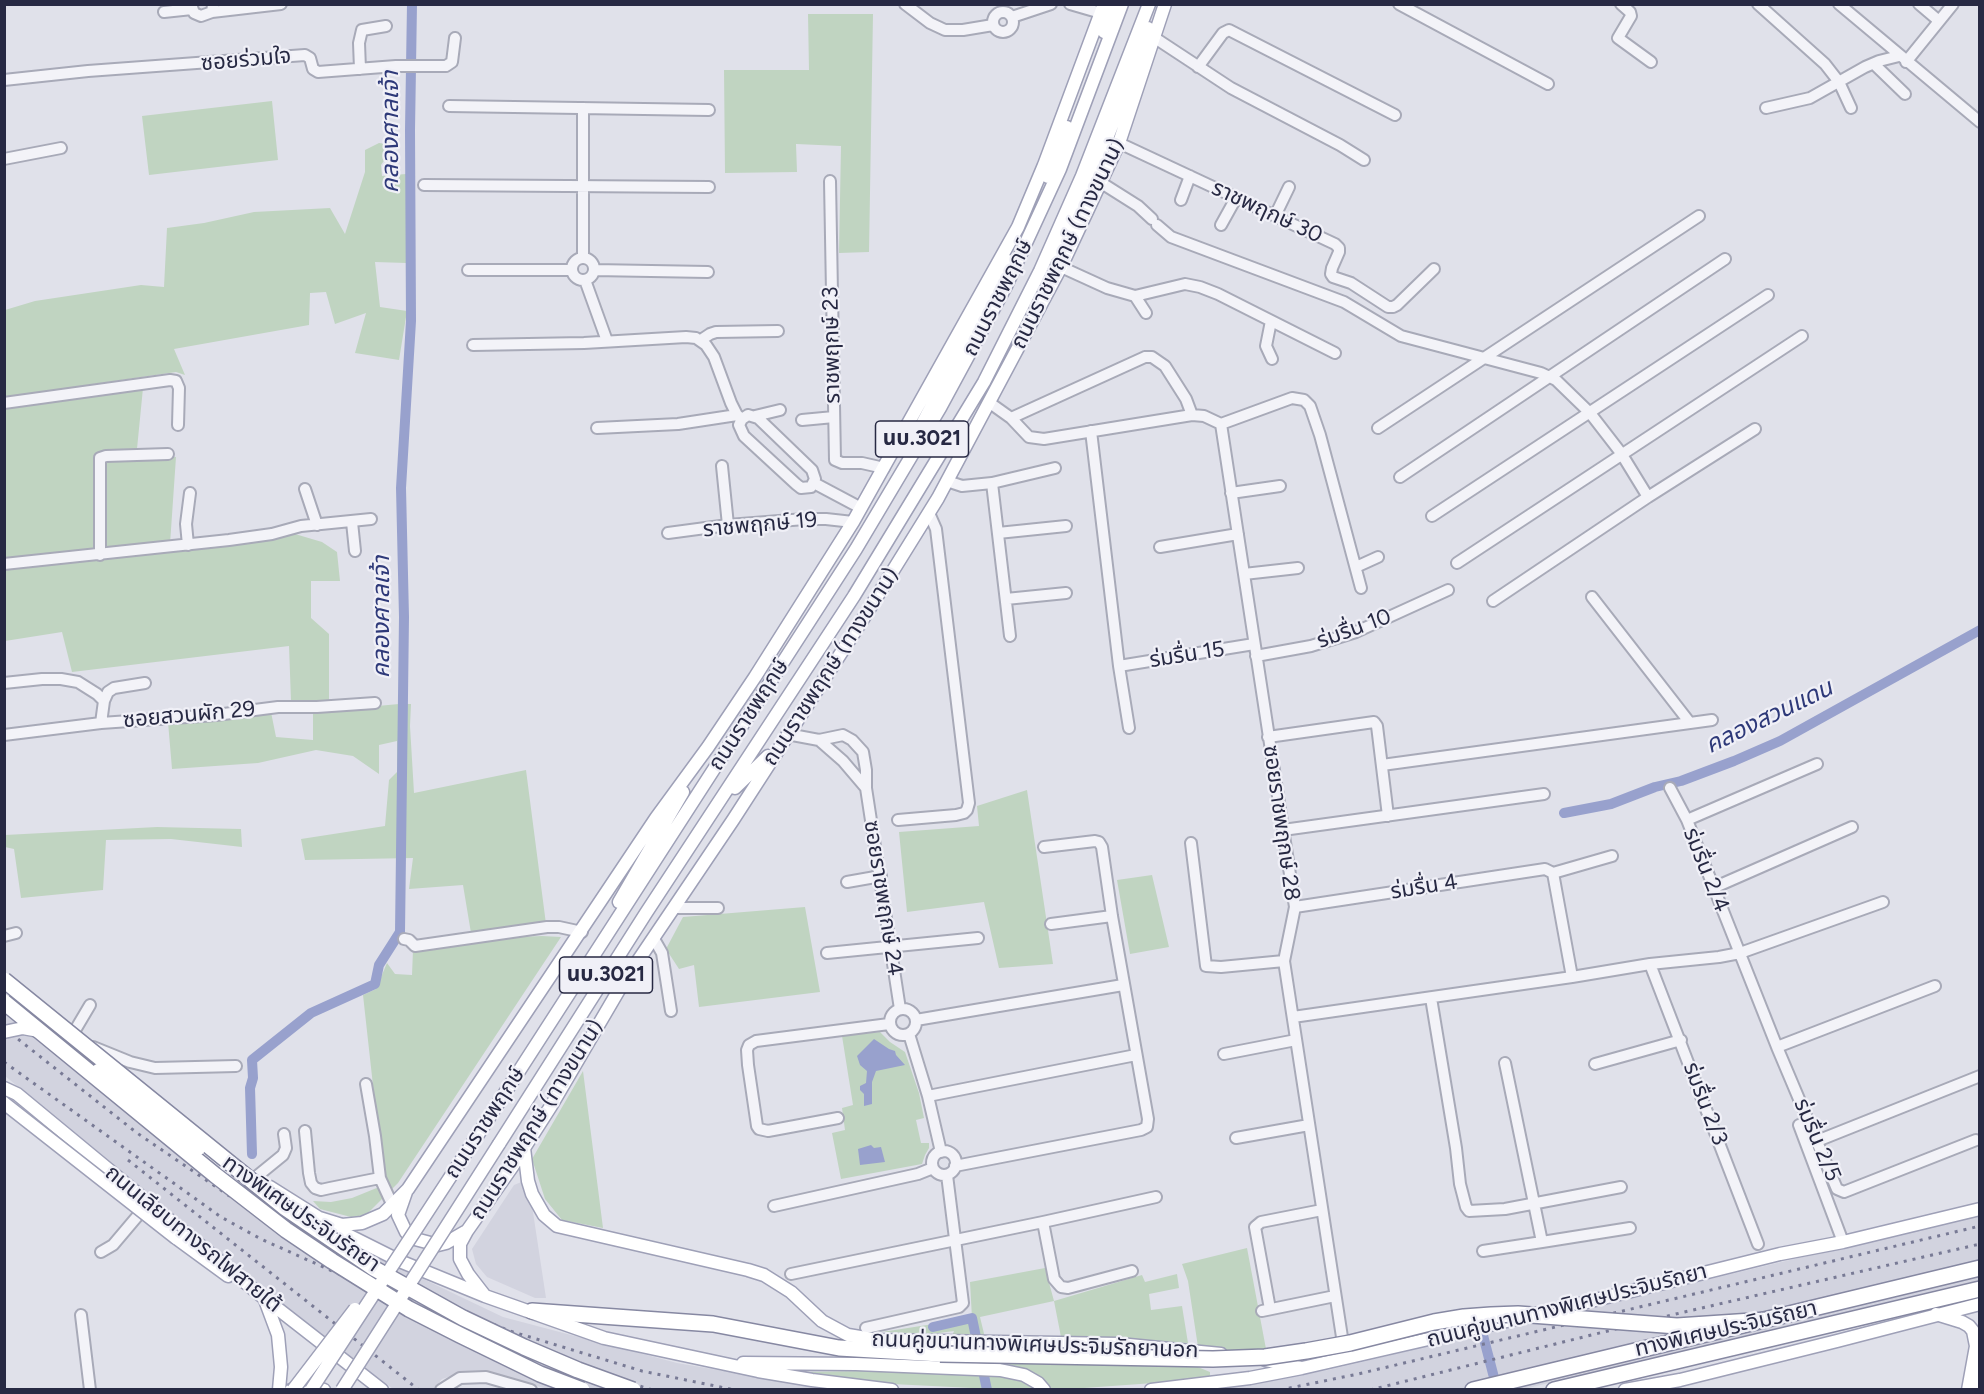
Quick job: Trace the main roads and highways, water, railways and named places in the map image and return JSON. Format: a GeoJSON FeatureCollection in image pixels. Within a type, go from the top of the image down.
{"type":"FeatureCollection","features":[{"type":"Feature","properties":{"kind":"highway","name":"ทางพิเศษประจิมรัถยา"},"geometry":{"type":"LineString","coordinates":[[4,980],[258,1188],[375,1269],[524,1347],[578,1370],[633,1389]]}},
{"type":"Feature","properties":{"kind":"highway","name":"ทางพิเศษประจิมรัถยา"},"geometry":{"type":"LineString","coordinates":[[4,1002],[215,1176],[332,1262],[410,1309],[460,1335],[540,1374],[582,1389]]}},
{"type":"Feature","properties":{"kind":"highway","name":"ทางพิเศษประจิมรัถยา"},"geometry":{"type":"LineString","coordinates":[[1473,1389],[1980,1268]]}},
{"type":"Feature","properties":{"kind":"highway","name":"ทางพิเศษประจิมรัถยา"},"geometry":{"type":"LineString","coordinates":[[1554,1389],[1980,1289]]}},
{"type":"Feature","properties":{"kind":"highway"},"geometry":{"type":"LineString","coordinates":[[532,1311],[713,1324],[839,1348],[940,1354],[1213,1359],[1265,1357],[1306,1351],[1350,1343],[1434,1322],[1491,1315],[1518,1314],[1677,1326],[1767,1320]]}},
{"type":"Feature","properties":{"kind":"highway"},"geometry":{"type":"LineString","coordinates":[[1977,1389],[1980,1375]]}},
{"type":"Feature","properties":{"kind":"main road"},"geometry":{"type":"LineString","coordinates":[[911,459],[916,436],[998,283],[1104,33],[1113,4]]}},
{"type":"Feature","properties":{"kind":"main road","name":"ถนนราชพฤกษ์"},"geometry":{"type":"LineString","coordinates":[[311,1389],[753,710],[911,459],[1011,275],[1060,170],[1122,4]]}},
{"type":"Feature","properties":{"kind":"main road","name":"ถนนราชพฤกษ์"},"geometry":{"type":"LineString","coordinates":[[342,1389],[646,913],[894,532],[1007,347],[1082,176],[1149,4]]}},
{"type":"Feature","properties":{"kind":"main road"},"geometry":{"type":"LineString","coordinates":[[987,401],[1007,347],[1080,205],[1132,76],[1156,4]]}},
{"type":"Feature","properties":{"kind":"main road","name":"ถนนราชพฤกษ์ (ทางขนาน)"},"geometry":{"type":"LineString","coordinates":[[485,1296],[460,1259],[460,1244],[551,1106],[604,1012],[863,620],[950,476],[987,401],[1061,267],[1119,143],[1166,4]]}},
{"type":"Feature","properties":{"kind":"main road","name":"นบ.3021"},"geometry":{"type":"LineString","coordinates":[[708,747],[853,522],[1026,218],[1102,8]]}},
{"type":"Feature","properties":{"kind":"main road"},"geometry":{"type":"LineString","coordinates":[[716,808],[784,739]]}},
{"type":"Feature","properties":{"kind":"main road"},"geometry":{"type":"LineString","coordinates":[[582,972],[598,938],[708,747]]}},
{"type":"Feature","properties":{"kind":"main road"},"geometry":{"type":"LineString","coordinates":[[314,1216],[342,1225],[352,1225],[373,1219],[383,1214],[408,1189],[582,932],[656,818],[708,747]]}},
{"type":"Feature","properties":{"kind":"main road"},"geometry":{"type":"LineString","coordinates":[[4,975],[163,1107],[283,1197],[314,1216],[402,1262],[485,1296],[604,1338],[727,1365],[812,1380],[892,1389]]}},
{"type":"Feature","properties":{"kind":"main road"},"geometry":{"type":"LineString","coordinates":[[4,1032],[32,1029],[62,1043],[251,1189],[283,1197]]}},
{"type":"Feature","properties":{"kind":"main road","name":"ถนนเลียบทางรถไฟสายใต้"},"geometry":{"type":"LineString","coordinates":[[4,1088],[17,1094],[260,1295],[382,1389]]}},
{"type":"Feature","properties":{"kind":"main road"},"geometry":{"type":"LineString","coordinates":[[4,1102],[214,1268],[260,1295],[278,1335],[281,1367],[279,1389]]}},
{"type":"Feature","properties":{"kind":"main road","name":"ถนนคู่ขนานทางพิเศษประจิมรัถยานอก"},"geometry":{"type":"LineString","coordinates":[[524,1148],[526,1173],[532,1194],[544,1215],[557,1226],[764,1275],[791,1292],[822,1321],[848,1335],[878,1340],[1119,1344],[1182,1349],[1275,1361],[1302,1368]]}},
{"type":"Feature","properties":{"kind":"main road"},"geometry":{"type":"LineString","coordinates":[[408,1189],[398,1215],[406,1232],[415,1239],[438,1245],[467,1231]]}},
{"type":"Feature","properties":{"kind":"main road","name":"ถนนคู่ขนานทางพิเศษประจิมรัถยา"},"geometry":{"type":"LineString","coordinates":[[1151,1389],[1251,1378],[1345,1359],[1506,1322],[1780,1254],[1843,1242],[1980,1209]]}},
{"type":"Feature","properties":{"kind":"main road"},"geometry":{"type":"LineString","coordinates":[[292,1389],[390,1267]]}},
{"type":"Feature","properties":{"kind":"main road"},"geometry":{"type":"LineString","coordinates":[[1625,1389],[1702,1374],[1980,1304]]}},
{"type":"Feature","properties":{"kind":"main road"},"geometry":{"type":"LineString","coordinates":[[1936,1314],[1969,1326],[1976,1326],[1976,1346],[1968,1389]]}},
{"type":"Feature","properties":{"kind":"main road"},"geometry":{"type":"LineString","coordinates":[[727,1365],[757,1362],[856,1364],[1011,1371],[1024,1375],[1044,1389]]}},
{"type":"Feature","properties":{"kind":"main road"},"geometry":{"type":"LineString","coordinates":[[292,1389],[308,1385],[324,1389]]}},
{"type":"Feature","properties":{"kind":"water"},"geometry":{"type":"Polygon","coordinates":[[[874,1039],[895,1051],[905,1065],[876,1071],[872,1082],[872,1104],[864,1106],[864,1094],[860,1086],[866,1083],[867,1071],[860,1065],[857,1056],[874,1039]]]}},
{"type":"Feature","properties":{"kind":"water"},"geometry":{"type":"Polygon","coordinates":[[[871,1145],[874,1148],[881,1147],[885,1162],[860,1165],[858,1149],[871,1145]]]}},
{"type":"Feature","properties":{"kind":"waterway","name":"คลองศาลเจ้า"},"geometry":{"type":"LineString","coordinates":[[252,1154],[250,1088],[253,1078],[252,1060],[311,1013],[375,984],[379,965],[400,932],[404,617],[401,488],[411,321],[412,4]]}},
{"type":"Feature","properties":{"kind":"waterway","name":"คลองสวนแดน"},"geometry":{"type":"LineString","coordinates":[[1564,813],[1611,804],[1655,787],[1681,781],[1780,741],[1980,630]]}},
{"type":"Feature","properties":{"kind":"waterway"},"geometry":{"type":"LineString","coordinates":[[933,1327],[972,1318],[987,1390]]}},
{"type":"Feature","properties":{"kind":"waterway"},"geometry":{"type":"LineString","coordinates":[[1479,1320],[1497,1389]]}},
{"type":"Feature","properties":{"kind":"railway"},"geometry":{"type":"LineString","coordinates":[[4,1028],[137,1133],[231,1197],[313,1245],[404,1289],[510,1331],[642,1371],[735,1390]]}},
{"type":"Feature","properties":{"kind":"railway"},"geometry":{"type":"LineString","coordinates":[[4,1062],[221,1217],[261,1239],[457,1327],[534,1355],[653,1390]]}},
{"type":"Feature","properties":{"kind":"railway"},"geometry":{"type":"LineString","coordinates":[[128,1160],[419,1390]]}},
{"type":"Feature","properties":{"kind":"railway"},"geometry":{"type":"LineString","coordinates":[[1280,1390],[1358,1374],[1980,1226]]}},
{"type":"Feature","properties":{"kind":"railway"},"geometry":{"type":"LineString","coordinates":[[1370,1390],[1680,1313],[1980,1244]]}},
{"type":"Feature","properties":{"kind":"railway"},"geometry":{"type":"LineString","coordinates":[[557,1371],[621,1390]]}}]}
